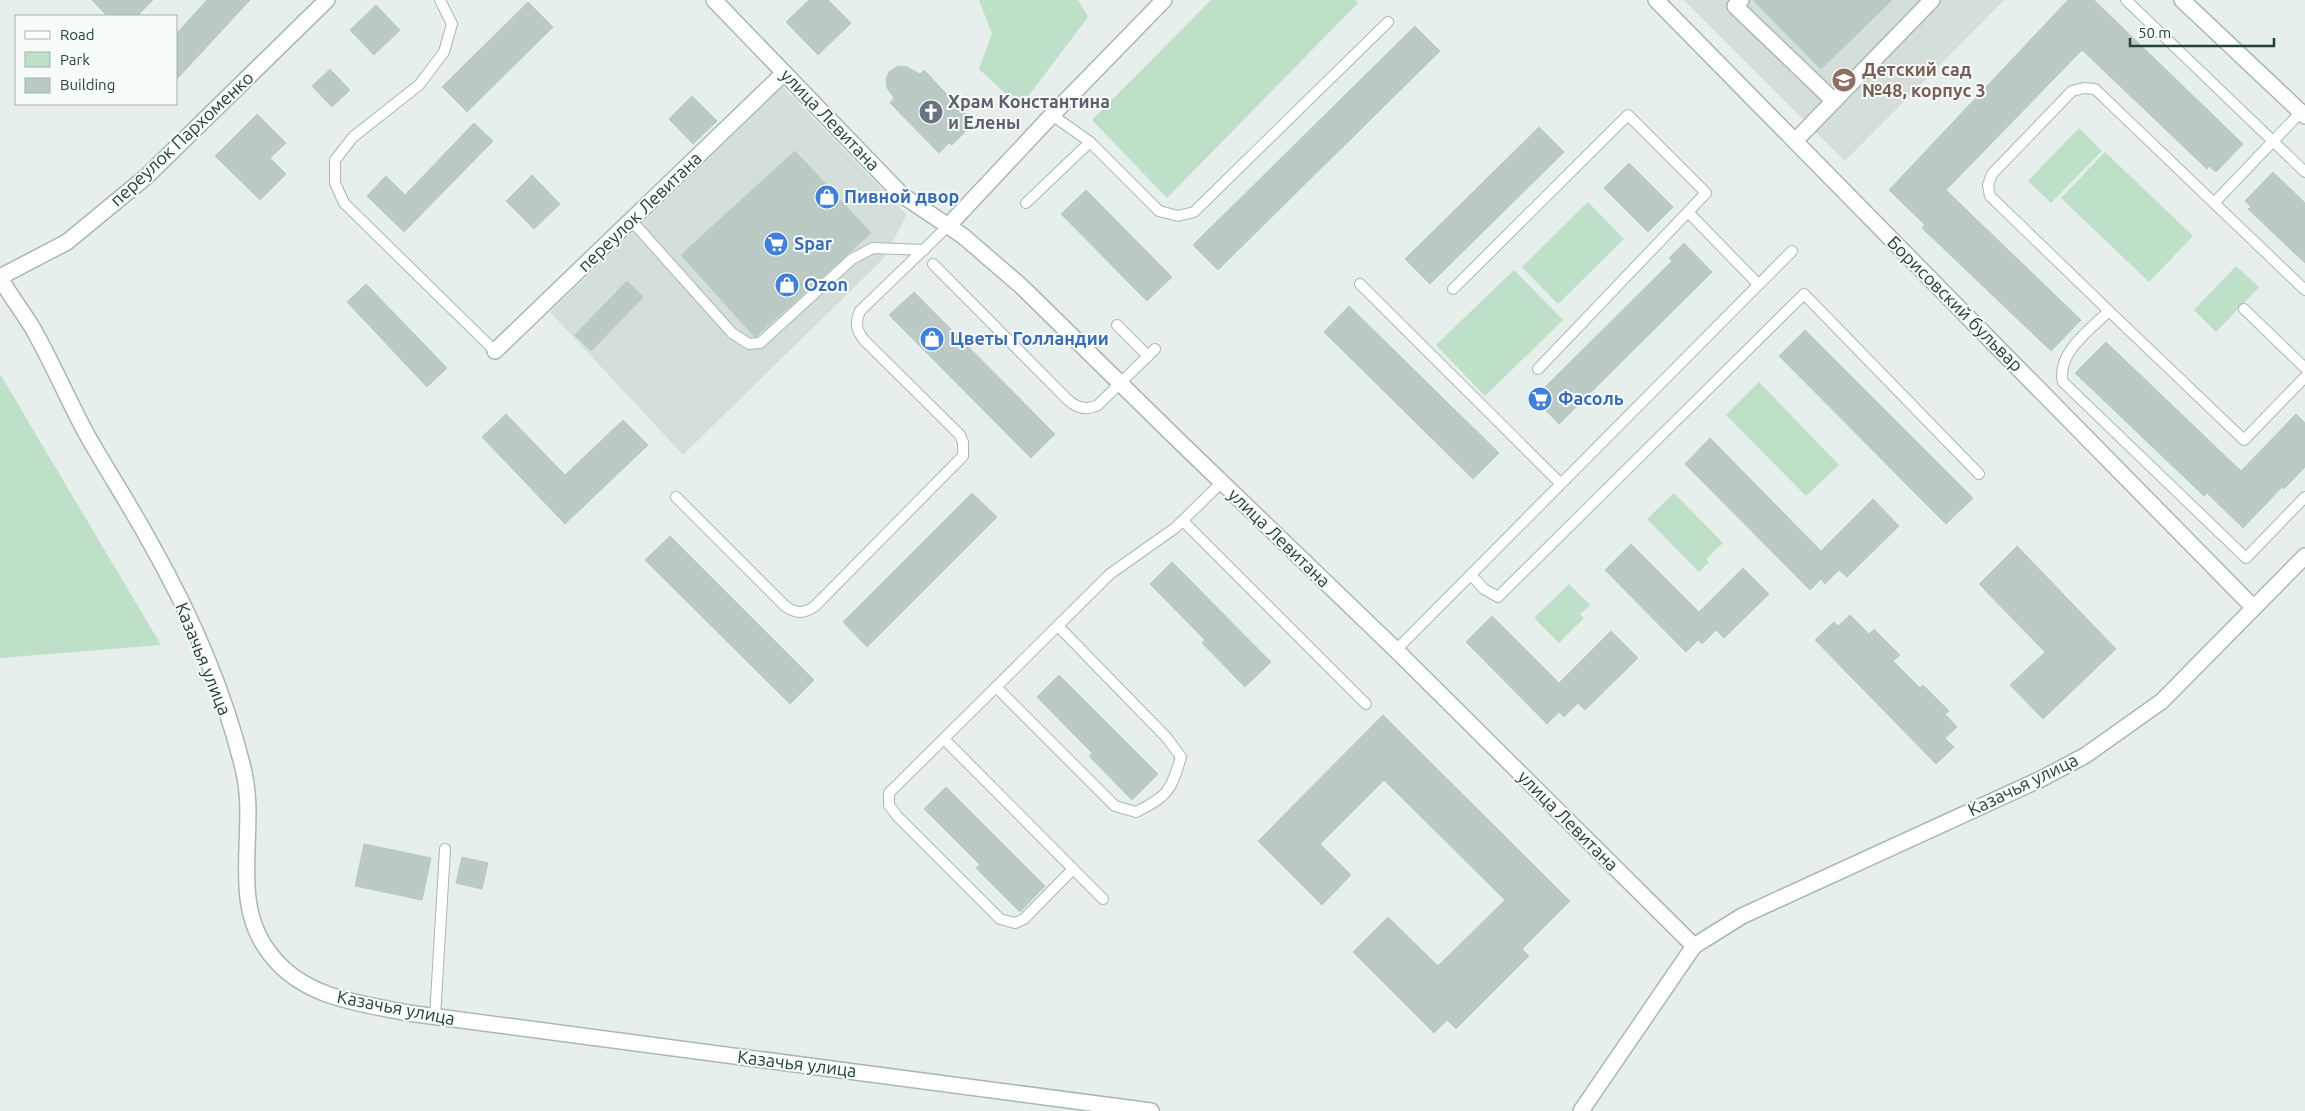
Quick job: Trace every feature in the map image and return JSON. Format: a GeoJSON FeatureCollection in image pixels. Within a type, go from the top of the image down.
{"type":"FeatureCollection","features":[{"type":"Feature","properties":{"kind":"street","name":"переулок Пархоменко"},"geometry":{"type":"LineString","coordinates":[[0,278],[67,242],[147,176],[327,0]]}},
{"type":"Feature","properties":{"kind":"street","name":"улица Левитана"},"geometry":{"type":"LineString","coordinates":[[714,0],[902,195],[964,236],[1022,286],[1396,650],[1694,946]]}},
{"type":"Feature","properties":{"kind":"street"},"geometry":{"type":"LineString","coordinates":[[948,226],[1052,115],[1164,0]]}},
{"type":"Feature","properties":{"kind":"street","name":"Борисовский бульвар"},"geometry":{"type":"LineString","coordinates":[[1656,0],[2254,608]]}},
{"type":"Feature","properties":{"kind":"street"},"geometry":{"type":"LineString","coordinates":[[1741,0],[1735,6],[1834,101]]}},
{"type":"Feature","properties":{"kind":"street"},"geometry":{"type":"LineString","coordinates":[[1795,141],[1932,0]]}},
{"type":"Feature","properties":{"kind":"street"},"geometry":{"type":"LineString","coordinates":[[2182,0],[2303,114]]}},
{"type":"Feature","properties":{"kind":"street","name":"переулок Левитана"},"geometry":{"type":"LineString","coordinates":[[496,351],[784,74]]}},
{"type":"Feature","properties":{"kind":"street","name":"Казачья улица"},"geometry":{"type":"LineString","coordinates":[[0,278],[32,328],[87,434],[152,544],[196,632],[244,769],[250,814],[246,886],[253,922],[260,938],[282,967],[306,985],[351,1002],[435,1017],[1151,1111]]}},
{"type":"Feature","properties":{"kind":"street","name":"Казачья улица"},"geometry":{"type":"LineString","coordinates":[[1694,946],[1742,916],[2041,778],[2086,755],[2162,701],[2305,556]]}},
{"type":"Feature","properties":{"kind":"street"},"geometry":{"type":"LineString","coordinates":[[1582,1111],[1694,946]]}},
{"type":"Feature","properties":{"kind":"lane"},"geometry":{"type":"LineString","coordinates":[[440,0],[452,24],[444,52],[419,85],[353,137],[335,160],[335,183],[344,203],[496,351]]}},
{"type":"Feature","properties":{"kind":"lane"},"geometry":{"type":"LineString","coordinates":[[2126,0],[2305,172]]}},
{"type":"Feature","properties":{"kind":"lane"},"geometry":{"type":"LineString","coordinates":[[1052,115],[1090,142],[1159,211],[1178,216],[1194,212],[1388,22]]}},
{"type":"Feature","properties":{"kind":"lane"},"geometry":{"type":"LineString","coordinates":[[2305,290],[2095,89],[2084,88],[2072,91],[1992,174],[1988,191],[1990,196],[2244,440],[2305,377]]}},
{"type":"Feature","properties":{"kind":"lane"},"geometry":{"type":"LineString","coordinates":[[2214,203],[2303,114]]}},
{"type":"Feature","properties":{"kind":"lane"},"geometry":{"type":"LineString","coordinates":[[1453,289],[1628,115],[1706,193],[1538,370]]}},
{"type":"Feature","properties":{"kind":"lane"},"geometry":{"type":"LineString","coordinates":[[1026,203],[1090,142]]}},
{"type":"Feature","properties":{"kind":"lane"},"geometry":{"type":"LineString","coordinates":[[1688,212],[1758,284]]}},
{"type":"Feature","properties":{"kind":"lane"},"geometry":{"type":"LineString","coordinates":[[631,220],[732,333],[748,344],[760,342],[852,259],[873,248],[924,250]]}},
{"type":"Feature","properties":{"kind":"lane"},"geometry":{"type":"LineString","coordinates":[[676,497],[790,610],[795,613],[808,611],[829,592],[963,456],[963,442],[960,435],[864,340],[856,326],[856,318],[860,311],[948,226]]}},
{"type":"Feature","properties":{"kind":"lane"},"geometry":{"type":"LineString","coordinates":[[1396,650],[1472,576],[1560,483],[1792,251]]}},
{"type":"Feature","properties":{"kind":"lane"},"geometry":{"type":"LineString","coordinates":[[932,264],[1073,404],[1087,409],[1093,408],[1105,400],[1152,352],[1117,325]]}},
{"type":"Feature","properties":{"kind":"lane"},"geometry":{"type":"LineString","coordinates":[[1360,284],[1560,483]]}},
{"type":"Feature","properties":{"kind":"lane"},"geometry":{"type":"LineString","coordinates":[[1472,576],[1484,589],[1498,597],[1804,294],[1979,474]]}},
{"type":"Feature","properties":{"kind":"lane"},"geometry":{"type":"LineString","coordinates":[[2244,309],[2305,368]]}},
{"type":"Feature","properties":{"kind":"lane"},"geometry":{"type":"LineString","coordinates":[[2109,311],[2066,356],[2060,371],[2063,382],[2246,558],[2305,497]]}},
{"type":"Feature","properties":{"kind":"lane"},"geometry":{"type":"LineString","coordinates":[[1073,869],[1024,919],[1015,923],[1000,919],[898,818],[889,805],[889,793],[1110,574],[1183,521],[1222,482]]}},
{"type":"Feature","properties":{"kind":"lane"},"geometry":{"type":"LineString","coordinates":[[1183,521],[1366,704]]}},
{"type":"Feature","properties":{"kind":"lane"},"geometry":{"type":"LineString","coordinates":[[996,687],[1115,806],[1136,812],[1153,803],[1173,786],[1181,757],[1167,738],[1058,626]]}},
{"type":"Feature","properties":{"kind":"lane"},"geometry":{"type":"LineString","coordinates":[[944,739],[1102,899]]}},
{"type":"Feature","properties":{"kind":"lane"},"geometry":{"type":"LineString","coordinates":[[435,1017],[445,849]]}},
{"type":"Feature","properties":{"kind":"shaded area","name":"Детский сад №48, корпус 3"},"geometry":{"type":"Polygon","coordinates":[[[1684,0],[2004,0],[1845,161],[1684,0]]]}},
{"type":"Feature","properties":{"kind":"shaded area"},"geometry":{"type":"Polygon","coordinates":[[[783,87],[907,215],[883,259],[683,455],[550,312],[783,87]]]}},
{"type":"Feature","properties":{"kind":"green space"},"geometry":{"type":"Polygon","coordinates":[[[979,0],[1078,0],[1088,17],[1020,107],[979,69],[992,34],[979,0]]]}},
{"type":"Feature","properties":{"kind":"green space"},"geometry":{"type":"Polygon","coordinates":[[[1211,0],[1355,0],[1358,3],[1167,198],[1092,120],[1211,0]]]}},
{"type":"Feature","properties":{"kind":"green space"},"geometry":{"type":"Polygon","coordinates":[[[2079,128],[2102,151],[2051,203],[2028,181],[2079,128]]]}},
{"type":"Feature","properties":{"kind":"green space"},"geometry":{"type":"Polygon","coordinates":[[[2105,152],[2193,236],[2149,282],[2061,198],[2105,152]]]}},
{"type":"Feature","properties":{"kind":"green space"},"geometry":{"type":"Polygon","coordinates":[[[1588,202],[1624,239],[1558,304],[1522,267],[1588,202]]]}},
{"type":"Feature","properties":{"kind":"green space"},"geometry":{"type":"Polygon","coordinates":[[[2236,266],[2259,287],[2216,332],[2194,310],[2236,266]]]}},
{"type":"Feature","properties":{"kind":"green space"},"geometry":{"type":"Polygon","coordinates":[[[1514,270],[1563,320],[1485,396],[1436,345],[1514,270]]]}},
{"type":"Feature","properties":{"kind":"green space"},"geometry":{"type":"Polygon","coordinates":[[[0,374],[161,645],[0,658],[0,374]]]}},
{"type":"Feature","properties":{"kind":"green space"},"geometry":{"type":"Polygon","coordinates":[[[1759,382],[1839,465],[1806,496],[1726,415],[1759,382]]]}},
{"type":"Feature","properties":{"kind":"green space"},"geometry":{"type":"Polygon","coordinates":[[[1674,493],[1723,543],[1706,559],[1709,562],[1699,572],[1647,519],[1674,493]]]}},
{"type":"Feature","properties":{"kind":"green space"},"geometry":{"type":"Polygon","coordinates":[[[1569,584],[1590,605],[1580,614],[1584,618],[1559,643],[1534,618],[1569,584]]]}},
{"type":"Feature","properties":{"kind":"building"},"geometry":{"type":"Polygon","coordinates":[[[92,0],[153,0],[138,15],[106,15],[92,0]]]}},
{"type":"Feature","properties":{"kind":"building"},"geometry":{"type":"Polygon","coordinates":[[[207,0],[250,0],[178,78],[178,32],[207,0]]]}},
{"type":"Feature","properties":{"kind":"building"},"geometry":{"type":"Polygon","coordinates":[[[809,0],[828,0],[851,23],[818,55],[786,22],[809,0]]]}},
{"type":"Feature","properties":{"kind":"building"},"geometry":{"type":"Polygon","coordinates":[[[1753,0],[1892,0],[1821,69],[1753,0]]]}},
{"type":"Feature","properties":{"kind":"building"},"geometry":{"type":"Polygon","coordinates":[[[2068,0],[2094,0],[2243,144],[2216,172],[2209,166],[2207,169],[2082,50],[1946,190],[2081,320],[2051,351],[1922,228],[1925,225],[1889,190],[2068,0]]]}},
{"type":"Feature","properties":{"kind":"building"},"geometry":{"type":"Polygon","coordinates":[[[528,2],[553,27],[467,112],[442,87],[528,2]]]}},
{"type":"Feature","properties":{"kind":"building"},"geometry":{"type":"Polygon","coordinates":[[[376,5],[400,30],[374,55],[350,30],[376,5]]]}},
{"type":"Feature","properties":{"kind":"building"},"geometry":{"type":"Polygon","coordinates":[[[1415,26],[1440,51],[1218,270],[1193,245],[1415,26]]]}},
{"type":"Feature","properties":{"kind":"building","name":"Храм Константина и Елены"},"geometry":{"type":"Polygon","coordinates":[[[898,66],[907,67],[920,74],[924,70],[972,121],[964,129],[966,131],[952,145],[949,143],[939,153],[890,103],[894,98],[887,88],[886,79],[889,72],[898,66]]]}},
{"type":"Feature","properties":{"kind":"building"},"geometry":{"type":"Polygon","coordinates":[[[330,69],[350,90],[332,107],[312,86],[330,69]]]}},
{"type":"Feature","properties":{"kind":"building"},"geometry":{"type":"Polygon","coordinates":[[[692,96],[717,121],[693,144],[669,119],[692,96]]]}},
{"type":"Feature","properties":{"kind":"building"},"geometry":{"type":"Polygon","coordinates":[[[257,114],[286,143],[270,158],[286,174],[260,200],[215,156],[257,114]]]}},
{"type":"Feature","properties":{"kind":"building"},"geometry":{"type":"Polygon","coordinates":[[[474,123],[493,141],[404,232],[367,196],[386,176],[405,195],[474,123]]]}},
{"type":"Feature","properties":{"kind":"building"},"geometry":{"type":"Polygon","coordinates":[[[1539,127],[1564,152],[1430,284],[1405,259],[1539,127]]]}},
{"type":"Feature","properties":{"kind":"building","name":"Spar"},"geometry":{"type":"Polygon","coordinates":[[[795,151],[871,233],[755,337],[681,255],[795,151]]]}},
{"type":"Feature","properties":{"kind":"building"},"geometry":{"type":"Polygon","coordinates":[[[1629,163],[1673,207],[1648,232],[1604,188],[1629,163]]]}},
{"type":"Feature","properties":{"kind":"building"},"geometry":{"type":"Polygon","coordinates":[[[2273,172],[2305,203],[2305,263],[2248,209],[2251,207],[2245,201],[2273,172]]]}},
{"type":"Feature","properties":{"kind":"building"},"geometry":{"type":"Polygon","coordinates":[[[532,175],[560,204],[534,229],[506,201],[532,175]]]}},
{"type":"Feature","properties":{"kind":"building"},"geometry":{"type":"Polygon","coordinates":[[[1086,190],[1172,277],[1147,301],[1061,214],[1086,190]]]}},
{"type":"Feature","properties":{"kind":"building"},"geometry":{"type":"Polygon","coordinates":[[[1684,243],[1712,272],[1559,424],[1534,398],[1672,261],[1669,258],[1684,243]]]}},
{"type":"Feature","properties":{"kind":"building"},"geometry":{"type":"Polygon","coordinates":[[[627,281],[643,297],[591,351],[575,335],[627,281]]]}},
{"type":"Feature","properties":{"kind":"building"},"geometry":{"type":"Polygon","coordinates":[[[366,284],[447,368],[427,387],[347,302],[366,284]]]}},
{"type":"Feature","properties":{"kind":"building"},"geometry":{"type":"Polygon","coordinates":[[[914,292],[1055,434],[1031,458],[889,315],[914,292]]]}},
{"type":"Feature","properties":{"kind":"building"},"geometry":{"type":"Polygon","coordinates":[[[1349,306],[1499,453],[1473,479],[1324,332],[1349,306]]]}},
{"type":"Feature","properties":{"kind":"building"},"geometry":{"type":"Polygon","coordinates":[[[1805,330],[1973,498],[1946,524],[1779,356],[1805,330]]]}},
{"type":"Feature","properties":{"kind":"building"},"geometry":{"type":"Polygon","coordinates":[[[2106,342],[2241,471],[2296,414],[2305,423],[2305,467],[2284,489],[2282,487],[2243,528],[2207,493],[2204,496],[2075,373],[2106,342]]]}},
{"type":"Feature","properties":{"kind":"building"},"geometry":{"type":"Polygon","coordinates":[[[506,414],[565,475],[623,420],[648,445],[565,524],[482,437],[506,414]]]}},
{"type":"Feature","properties":{"kind":"building"},"geometry":{"type":"Polygon","coordinates":[[[1710,438],[1821,551],[1873,499],[1899,526],[1847,577],[1839,570],[1825,584],[1821,579],[1810,590],[1685,464],[1710,438]]]}},
{"type":"Feature","properties":{"kind":"building"},"geometry":{"type":"Polygon","coordinates":[[[972,493],[997,517],[867,647],[843,622],[972,493]]]}},
{"type":"Feature","properties":{"kind":"building"},"geometry":{"type":"Polygon","coordinates":[[[670,536],[814,680],[790,704],[645,560],[670,536]]]}},
{"type":"Feature","properties":{"kind":"building"},"geometry":{"type":"Polygon","coordinates":[[[1631,544],[1699,612],[1743,568],[1769,594],[1724,638],[1716,630],[1702,644],[1698,640],[1686,652],[1605,570],[1631,544]]]}},
{"type":"Feature","properties":{"kind":"building"},"geometry":{"type":"Polygon","coordinates":[[[2017,546],[2116,649],[2043,719],[2010,685],[2045,652],[1979,584],[2017,546]]]}},
{"type":"Feature","properties":{"kind":"building"},"geometry":{"type":"Polygon","coordinates":[[[1172,562],[1271,662],[1245,687],[1202,643],[1205,640],[1150,584],[1172,562]]]}},
{"type":"Feature","properties":{"kind":"building"},"geometry":{"type":"Polygon","coordinates":[[[1850,615],[1869,634],[1874,629],[1900,655],[1893,661],[1920,688],[1923,685],[1949,711],[1945,714],[1957,727],[1945,738],[1954,747],[1936,764],[1815,640],[1834,622],[1838,626],[1850,615]]]}},
{"type":"Feature","properties":{"kind":"building"},"geometry":{"type":"Polygon","coordinates":[[[1492,616],[1559,683],[1611,631],[1638,658],[1585,710],[1578,703],[1564,717],[1559,712],[1547,724],[1466,642],[1492,616]]]}},
{"type":"Feature","properties":{"kind":"building"},"geometry":{"type":"Polygon","coordinates":[[[1059,675],[1158,774],[1132,800],[1089,756],[1092,753],[1037,697],[1059,675]]]}},
{"type":"Feature","properties":{"kind":"building"},"geometry":{"type":"Polygon","coordinates":[[[1383,715],[1570,901],[1522,949],[1529,956],[1456,1029],[1447,1020],[1434,1033],[1353,952],[1388,917],[1438,966],[1505,900],[1384,780],[1320,844],[1351,875],[1322,905],[1258,841],[1383,715]]]}},
{"type":"Feature","properties":{"kind":"building"},"geometry":{"type":"Polygon","coordinates":[[[946,787],[1045,886],[1020,912],[976,868],[980,865],[924,809],[946,787]]]}},
{"type":"Feature","properties":{"kind":"building"},"geometry":{"type":"Polygon","coordinates":[[[364,844],[431,858],[422,900],[355,886],[364,844]]]}},
{"type":"Feature","properties":{"kind":"building"},"geometry":{"type":"Polygon","coordinates":[[[462,857],[488,863],[482,889],[456,883],[462,857]]]}},
{"type":"Feature","properties":{"kind":"place","name":"Детский сад №48, корпус 3"},"geometry":{"type":"Point","coordinates":[1844,80]}},
{"type":"Feature","properties":{"kind":"place","name":"Храм Константина и Елены"},"geometry":{"type":"Point","coordinates":[931,112]}},
{"type":"Feature","properties":{"kind":"place","name":"Пивной двор"},"geometry":{"type":"Point","coordinates":[827,197]}},
{"type":"Feature","properties":{"kind":"place","name":"Spar"},"geometry":{"type":"Point","coordinates":[776,244]}},
{"type":"Feature","properties":{"kind":"place","name":"Ozon"},"geometry":{"type":"Point","coordinates":[787,285]}},
{"type":"Feature","properties":{"kind":"place","name":"Цветы Голландии"},"geometry":{"type":"Point","coordinates":[932,339]}},
{"type":"Feature","properties":{"kind":"place","name":"Фасоль"},"geometry":{"type":"Point","coordinates":[1540,399]}}]}
